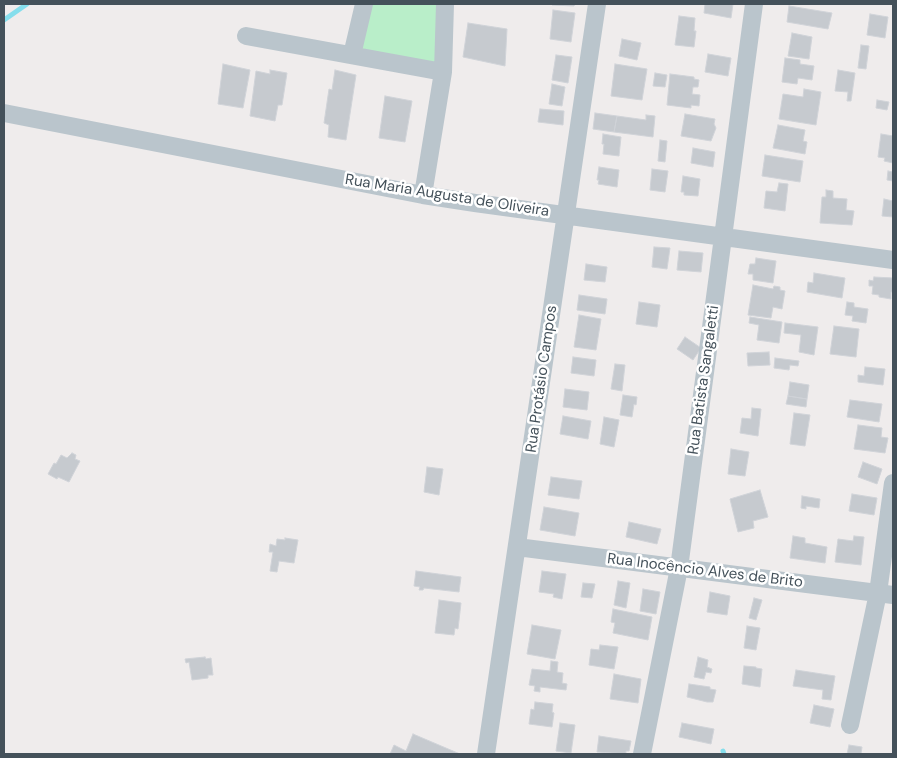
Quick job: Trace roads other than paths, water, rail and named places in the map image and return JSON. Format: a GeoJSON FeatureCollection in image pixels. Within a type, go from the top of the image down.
{"type":"FeatureCollection","features":[{"type":"Feature","properties":{"kind":"street"},"geometry":{"type":"LineString","coordinates":[[352,55],[364,4]]}},
{"type":"Feature","properties":{"kind":"street"},"geometry":{"type":"LineString","coordinates":[[423,195],[443,72],[445,4]]}},
{"type":"Feature","properties":{"kind":"street","name":"Rua Protásio Campos"},"geometry":{"type":"LineString","coordinates":[[486,754],[597,4]]}},
{"type":"Feature","properties":{"kind":"street","name":"Rua Batista Sangaletti"},"geometry":{"type":"LineString","coordinates":[[642,754],[679,568],[754,4]]}},
{"type":"Feature","properties":{"kind":"street"},"geometry":{"type":"LineString","coordinates":[[246,36],[443,72]]}},
{"type":"Feature","properties":{"kind":"street","name":"Rua Maria Augusta de Oliveira"},"geometry":{"type":"LineString","coordinates":[[4,113],[423,195],[893,260]]}},
{"type":"Feature","properties":{"kind":"street"},"geometry":{"type":"LineString","coordinates":[[850,725],[885,594],[893,483]]}},
{"type":"Feature","properties":{"kind":"street","name":"Rua Inocêncio Alves de Brito"},"geometry":{"type":"LineString","coordinates":[[517,547],[885,594]]}},
{"type":"Feature","properties":{"kind":"waterway"},"geometry":{"type":"LineString","coordinates":[[4,20],[27,4]]}}]}
